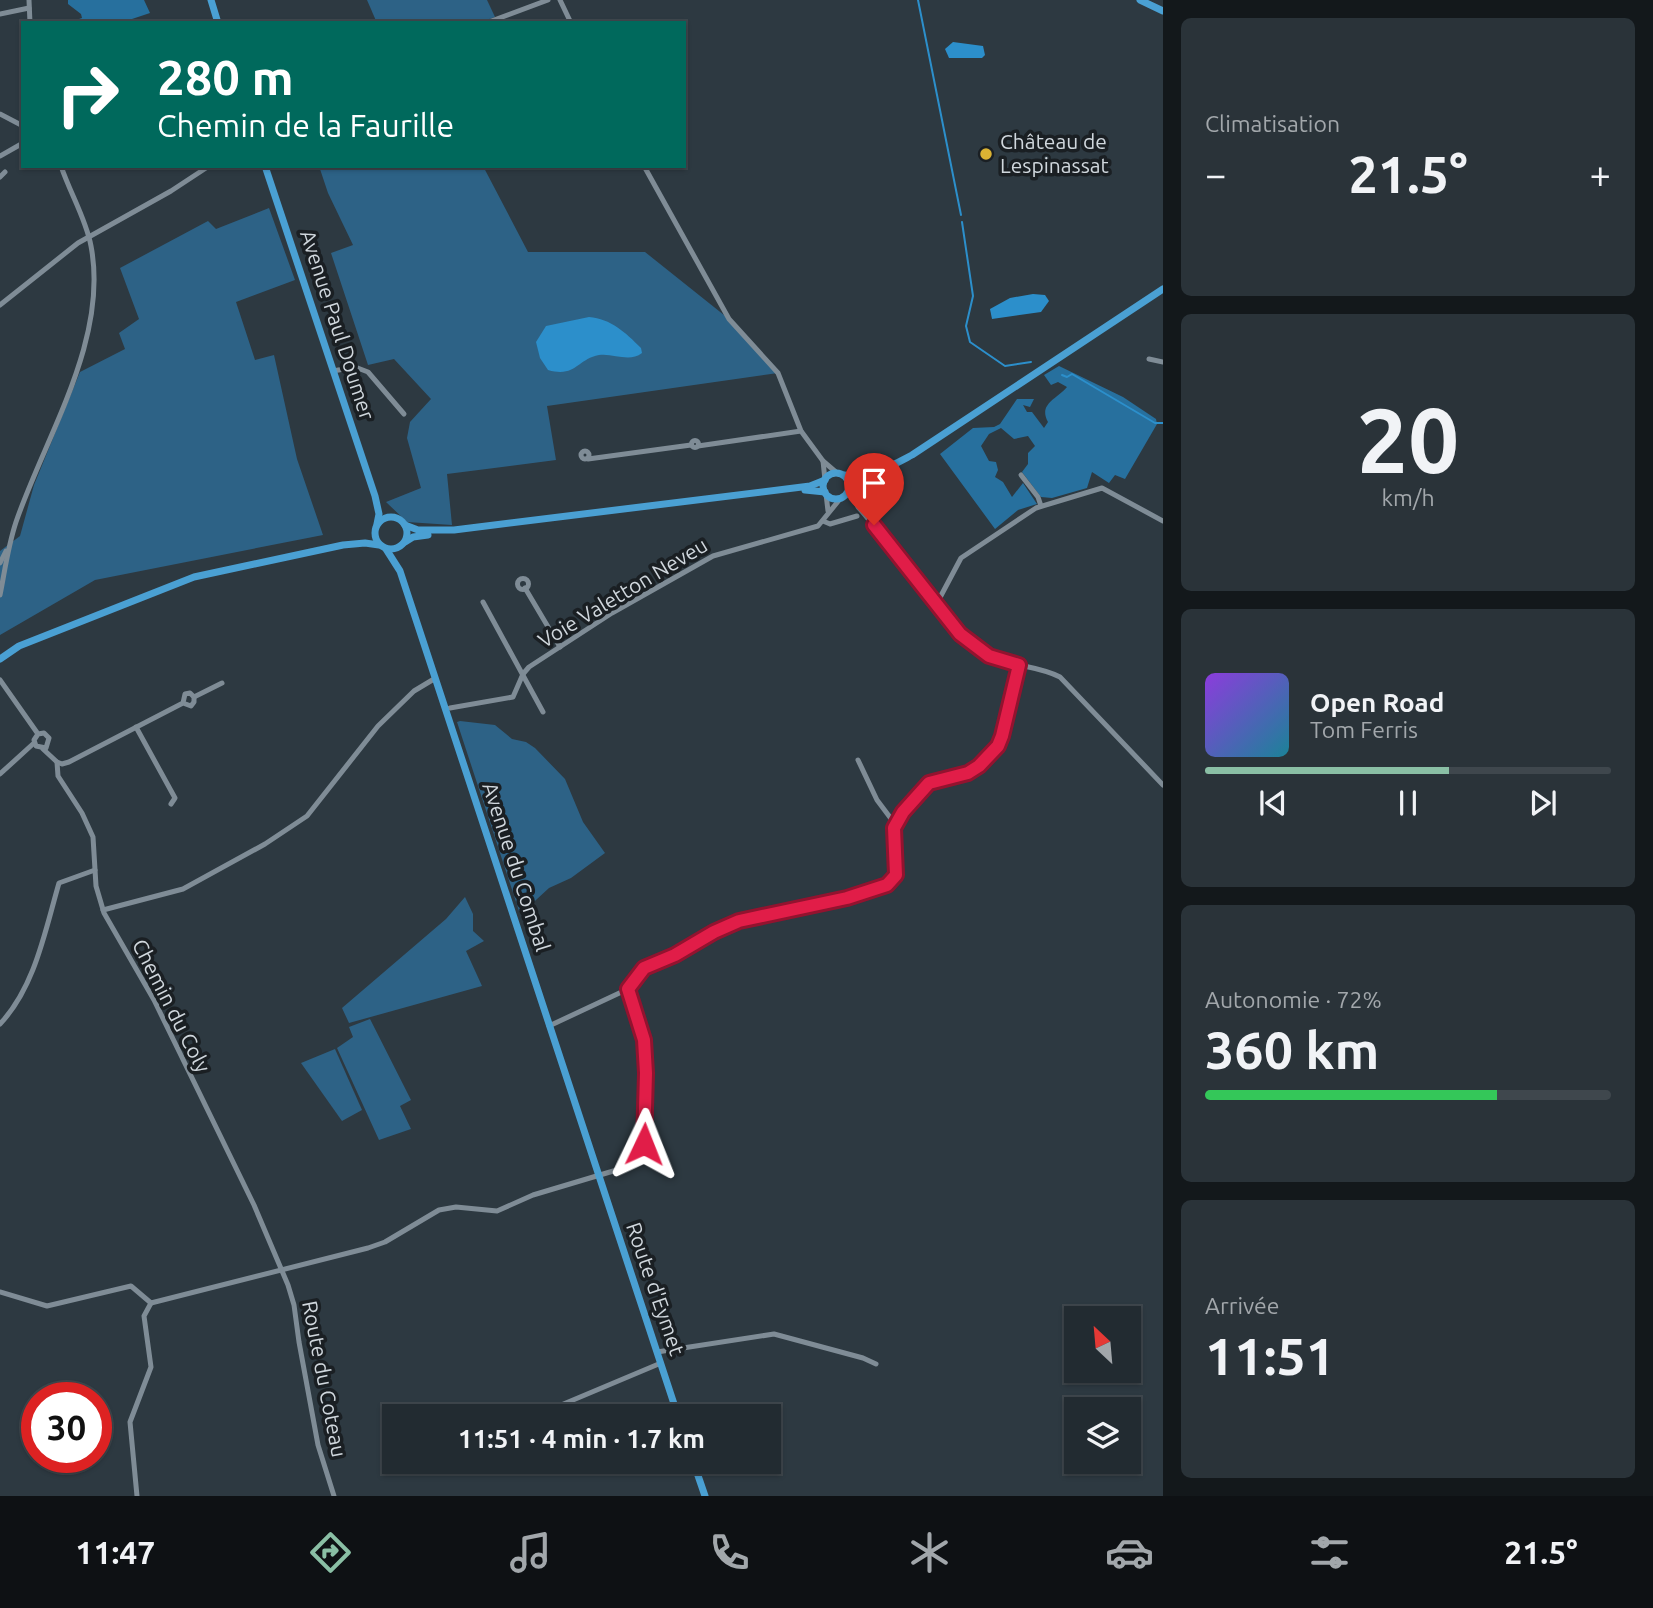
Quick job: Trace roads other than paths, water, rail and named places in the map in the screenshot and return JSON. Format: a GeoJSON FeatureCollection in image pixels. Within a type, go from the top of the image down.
{"type":"FeatureCollection","features":[{"type":"Feature","properties":{"kind":"main road"},"geometry":{"type":"LineString","coordinates":[[211,0],[217,21]]}},
{"type":"Feature","properties":{"kind":"main road"},"geometry":{"type":"LineString","coordinates":[[1140,0],[1163,11]]}},
{"type":"Feature","properties":{"kind":"main road","name":"Avenue Paul Doumer"},"geometry":{"type":"LineString","coordinates":[[266,168],[375,496]]}},
{"type":"Feature","properties":{"kind":"main road"},"geometry":{"type":"LineString","coordinates":[[375,496],[392,517],[418,530],[463,529],[810,486],[840,474],[853,477],[912,456],[1163,291]]}},
{"type":"Feature","properties":{"kind":"main road"},"geometry":{"type":"LineString","coordinates":[[0,649],[19,646],[194,577],[343,545],[365,542],[395,549],[417,536],[803,490],[825,493],[840,499],[862,479],[895,469],[915,459],[1163,291]]}},
{"type":"Feature","properties":{"kind":"main road"},"geometry":{"type":"LineString","coordinates":[[840,474],[849,489]]}},
{"type":"Feature","properties":{"kind":"main road"},"geometry":{"type":"LineString","coordinates":[[825,480],[825,493]]}},
{"type":"Feature","properties":{"kind":"main road"},"geometry":{"type":"LineString","coordinates":[[375,496],[379,514],[376,526],[382,547],[400,571]]}},
{"type":"Feature","properties":{"kind":"main road"},"geometry":{"type":"LineString","coordinates":[[343,545],[364,538],[384,518],[392,517]]}},
{"type":"Feature","properties":{"kind":"main road"},"geometry":{"type":"LineString","coordinates":[[400,571],[399,554],[408,533],[405,525]]}},
{"type":"Feature","properties":{"kind":"main road","name":"Avenue du Combal"},"geometry":{"type":"LineString","coordinates":[[400,571],[598,1174]]}},
{"type":"Feature","properties":{"kind":"main road"},"geometry":{"type":"LineString","coordinates":[[0,659],[19,646]]}},
{"type":"Feature","properties":{"kind":"main road","name":"Route d'Eymet"},"geometry":{"type":"LineString","coordinates":[[598,1174],[674,1404]]}},
{"type":"Feature","properties":{"kind":"main road"},"geometry":{"type":"LineString","coordinates":[[698,1474],[705,1496]]}},
{"type":"Feature","properties":{"kind":"street"},"geometry":{"type":"LineString","coordinates":[[29,0],[30,21]]}},
{"type":"Feature","properties":{"kind":"street"},"geometry":{"type":"LineString","coordinates":[[491,21],[548,0]]}},
{"type":"Feature","properties":{"kind":"street"},"geometry":{"type":"LineString","coordinates":[[560,0],[570,21]]}},
{"type":"Feature","properties":{"kind":"street"},"geometry":{"type":"LineString","coordinates":[[0,14],[29,8]]}},
{"type":"Feature","properties":{"kind":"street"},"geometry":{"type":"LineString","coordinates":[[0,114],[21,125]]}},
{"type":"Feature","properties":{"kind":"street"},"geometry":{"type":"LineString","coordinates":[[0,156],[21,144]]}},
{"type":"Feature","properties":{"kind":"street"},"geometry":{"type":"LineString","coordinates":[[0,595],[1,567],[82,356],[89,320],[93,274],[88,237],[62,168]]}},
{"type":"Feature","properties":{"kind":"street"},"geometry":{"type":"LineString","coordinates":[[0,305],[88,237],[171,191],[206,168]]}},
{"type":"Feature","properties":{"kind":"street"},"geometry":{"type":"LineString","coordinates":[[645,168],[729,319],[778,373],[801,431],[823,461],[840,474]]}},
{"type":"Feature","properties":{"kind":"street"},"geometry":{"type":"LineString","coordinates":[[1149,359],[1163,362]]}},
{"type":"Feature","properties":{"kind":"street"},"geometry":{"type":"LineString","coordinates":[[333,371],[355,367],[368,372],[404,414]]}},
{"type":"Feature","properties":{"kind":"street"},"geometry":{"type":"LineString","coordinates":[[588,459],[801,431]]}},
{"type":"Feature","properties":{"kind":"street"},"geometry":{"type":"LineString","coordinates":[[823,461],[825,480]]}},
{"type":"Feature","properties":{"kind":"street"},"geometry":{"type":"LineString","coordinates":[[1021,475],[1038,497],[1041,506]]}},
{"type":"Feature","properties":{"kind":"street"},"geometry":{"type":"LineString","coordinates":[[936,605],[961,558],[1041,506],[1102,488],[1163,520]]}},
{"type":"Feature","properties":{"kind":"street"},"geometry":{"type":"LineString","coordinates":[[849,489],[858,507],[936,605],[973,645],[989,656],[1046,670],[1060,677],[1163,785]]}},
{"type":"Feature","properties":{"kind":"street"},"geometry":{"type":"LineString","coordinates":[[825,493],[828,511]]}},
{"type":"Feature","properties":{"kind":"street"},"geometry":{"type":"LineString","coordinates":[[823,521],[828,511],[840,499],[858,507]]}},
{"type":"Feature","properties":{"kind":"street","name":"Voie Valetton Neveu"},"geometry":{"type":"LineString","coordinates":[[452,708],[508,699],[518,690],[523,674],[529,667],[612,613],[723,551],[810,529],[823,521],[830,524],[857,516]]}},
{"type":"Feature","properties":{"kind":"street"},"geometry":{"type":"LineString","coordinates":[[525,588],[561,647]]}},
{"type":"Feature","properties":{"kind":"street"},"geometry":{"type":"LineString","coordinates":[[483,602],[543,712]]}},
{"type":"Feature","properties":{"kind":"street"},"geometry":{"type":"LineString","coordinates":[[895,824],[929,783],[968,773],[979,766],[998,746],[1019,665]]}},
{"type":"Feature","properties":{"kind":"street"},"geometry":{"type":"LineString","coordinates":[[0,679],[38,734],[38,747]]}},
{"type":"Feature","properties":{"kind":"street"},"geometry":{"type":"LineString","coordinates":[[103,910],[183,889],[265,844],[307,816],[378,726],[414,691],[434,679]]}},
{"type":"Feature","properties":{"kind":"street"},"geometry":{"type":"LineString","coordinates":[[57,762],[69,762],[183,703],[191,706],[194,697],[222,682]]}},
{"type":"Feature","properties":{"kind":"street"},"geometry":{"type":"LineString","coordinates":[[136,727],[175,798],[172,804]]}},
{"type":"Feature","properties":{"kind":"street"},"geometry":{"type":"LineString","coordinates":[[38,734],[47,735],[51,756]]}},
{"type":"Feature","properties":{"kind":"street"},"geometry":{"type":"LineString","coordinates":[[0,774],[24,755],[38,747],[49,745]]}},
{"type":"Feature","properties":{"kind":"street","name":"Chemin du Coly"},"geometry":{"type":"LineString","coordinates":[[38,747],[57,762],[58,776],[82,813],[93,837],[97,894],[103,910],[149,990],[254,1205],[281,1270]]}},
{"type":"Feature","properties":{"kind":"street"},"geometry":{"type":"LineString","coordinates":[[549,1026],[628,989],[649,965],[675,955],[739,921],[847,898],[887,885],[896,875],[895,824],[877,800],[858,760]]}},
{"type":"Feature","properties":{"kind":"street"},"geometry":{"type":"LineString","coordinates":[[0,1024],[14,1009],[38,954],[59,883],[95,870]]}},
{"type":"Feature","properties":{"kind":"street"},"geometry":{"type":"LineString","coordinates":[[137,1496],[130,1422],[151,1367],[144,1316],[151,1303],[377,1246],[439,1210],[456,1207],[497,1211],[525,1198],[627,1165],[642,1150],[644,1144],[646,1073],[644,1040],[628,989]]}},
{"type":"Feature","properties":{"kind":"street","name":"Route du Coteau"},"geometry":{"type":"LineString","coordinates":[[281,1270],[294,1301],[318,1445],[334,1496]]}},
{"type":"Feature","properties":{"kind":"street"},"geometry":{"type":"LineString","coordinates":[[0,1292],[47,1306],[131,1286],[151,1303]]}},
{"type":"Feature","properties":{"kind":"street"},"geometry":{"type":"LineString","coordinates":[[657,1352],[774,1334],[863,1357],[876,1364]]}},
{"type":"Feature","properties":{"kind":"street"},"geometry":{"type":"LineString","coordinates":[[564,1404],[661,1363]]}},
{"type":"Feature","properties":{"kind":"waterway"},"geometry":{"type":"LineString","coordinates":[[918,0],[961,215]]}},
{"type":"Feature","properties":{"kind":"waterway"},"geometry":{"type":"LineString","coordinates":[[962,222],[973,296],[966,326],[970,342],[1005,366],[1031,362]]}},
{"type":"Feature","properties":{"kind":"waterway"},"geometry":{"type":"LineString","coordinates":[[1062,375],[1067,377],[1072,374],[1155,423],[1163,423]]}},
{"type":"Feature","properties":{"kind":"place","name":"Château de Lespinassat"},"geometry":{"type":"Point","coordinates":[986,154]}}]}
